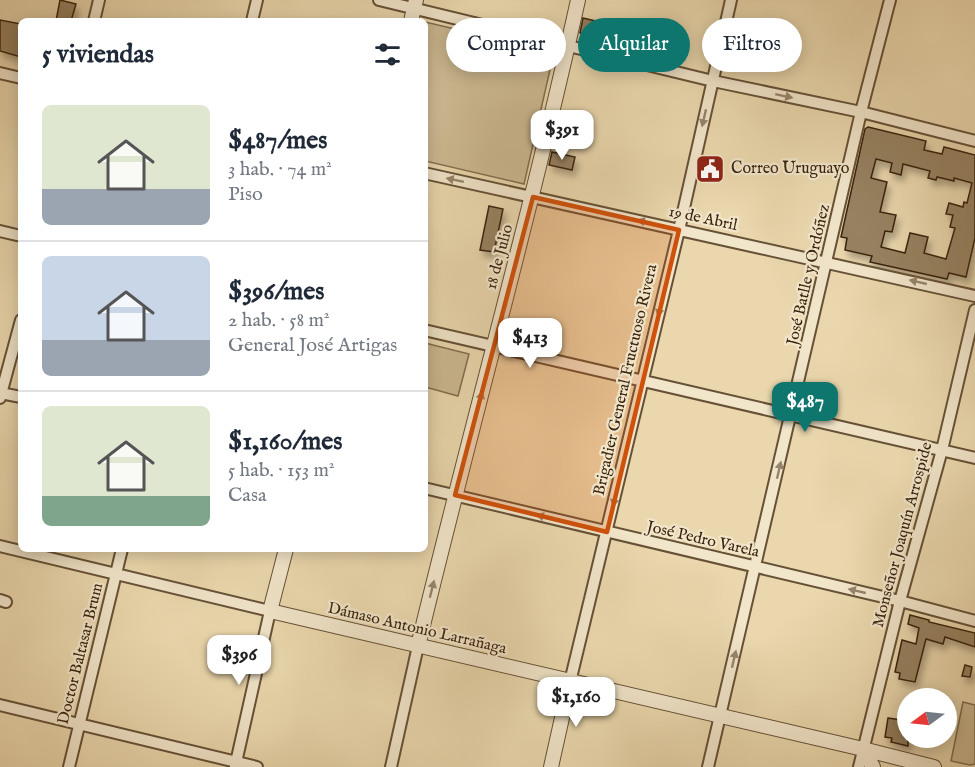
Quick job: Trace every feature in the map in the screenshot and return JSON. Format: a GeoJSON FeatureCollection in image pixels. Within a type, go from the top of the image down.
{"type":"FeatureCollection","features":[{"type":"Feature","properties":{"kind":"street"},"geometry":{"type":"LineString","coordinates":[[95,18],[99,0]]}},
{"type":"Feature","properties":{"kind":"street"},"geometry":{"type":"LineString","coordinates":[[253,18],[257,0]]}},
{"type":"Feature","properties":{"kind":"street"},"geometry":{"type":"LineString","coordinates":[[379,0],[713,81],[861,112],[975,141]]}},
{"type":"Feature","properties":{"kind":"street","name":"18 de Julio"},"geometry":{"type":"LineString","coordinates":[[391,767],[455,495],[533,197],[578,0]]}},
{"type":"Feature","properties":{"kind":"street","name":"Brigadier General Fructuoso Rivera"},"geometry":{"type":"LineString","coordinates":[[551,767],[679,230],[731,0]]}},
{"type":"Feature","properties":{"kind":"street","name":"José Batlle y Ordóñez"},"geometry":{"type":"LineString","coordinates":[[708,767],[828,262],[861,112],[890,0]]}},
{"type":"Feature","properties":{"kind":"street"},"geometry":{"type":"LineString","coordinates":[[0,73],[18,77]]}},
{"type":"Feature","properties":{"kind":"street","name":"19 de Abril"},"geometry":{"type":"LineString","coordinates":[[428,174],[975,296]]}},
{"type":"Feature","properties":{"kind":"street"},"geometry":{"type":"LineString","coordinates":[[0,231],[18,235]]}},
{"type":"Feature","properties":{"kind":"street","name":"Monseñor Joaquín Arrospide"},"geometry":{"type":"LineString","coordinates":[[859,767],[900,601],[942,450],[975,310]]}},
{"type":"Feature","properties":{"kind":"street"},"geometry":{"type":"LineString","coordinates":[[18,331],[0,394],[18,397]]}},
{"type":"Feature","properties":{"kind":"street"},"geometry":{"type":"LineString","coordinates":[[428,331],[975,458]]}},
{"type":"Feature","properties":{"kind":"street","name":"José Pedro Varela"},"geometry":{"type":"LineString","coordinates":[[428,490],[900,601],[975,621]]}},
{"type":"Feature","properties":{"kind":"street","name":"Dámaso Antonio Larrañaga"},"geometry":{"type":"LineString","coordinates":[[0,546],[18,550]]}},
{"type":"Feature","properties":{"kind":"street","name":"Dámaso Antonio Larrañaga"},"geometry":{"type":"LineString","coordinates":[[24,552],[570,682],[863,748],[934,767]]}},
{"type":"Feature","properties":{"kind":"street","name":"Doctor Baltasar Brum"},"geometry":{"type":"LineString","coordinates":[[69,767],[121,552]]}},
{"type":"Feature","properties":{"kind":"street"},"geometry":{"type":"LineString","coordinates":[[236,765],[285,552]]}},
{"type":"Feature","properties":{"kind":"street"},"geometry":{"type":"LineString","coordinates":[[0,705],[236,765],[257,767]]}},
{"type":"Feature","properties":{"kind":"street"},"geometry":{"type":"LineString","coordinates":[[863,748],[873,767]]}},
{"type":"Feature","properties":{"kind":"highlighted area"},"geometry":{"type":"Polygon","coordinates":[[[533,197],[679,230],[607,532],[455,495],[533,197]]]}},
{"type":"Feature","properties":{"kind":"shaded area"},"geometry":{"type":"Polygon","coordinates":[[[428,23],[446,27],[446,72],[549,72],[524,184],[428,162],[428,23]]]}},
{"type":"Feature","properties":{"kind":"shaded area"},"geometry":{"type":"Polygon","coordinates":[[[428,344],[469,354],[458,396],[428,388],[428,344]]]}},
{"type":"Feature","properties":{"kind":"shaded area"},"geometry":{"type":"Polygon","coordinates":[[[963,702],[975,705],[975,764],[951,761],[954,748],[957,748],[957,732],[963,702]]]}},
{"type":"Feature","properties":{"kind":"building"},"geometry":{"type":"Polygon","coordinates":[[[60,0],[76,4],[72,18],[57,18],[60,0]]]}},
{"type":"Feature","properties":{"kind":"building"},"geometry":{"type":"Polygon","coordinates":[[[0,20],[18,23],[18,56],[0,51],[0,20]]]}},
{"type":"Feature","properties":{"kind":"building"},"geometry":{"type":"Polygon","coordinates":[[[868,127],[926,141],[924,150],[942,154],[944,147],[975,155],[975,238],[966,277],[949,273],[947,279],[870,262],[872,256],[845,250],[847,238],[841,237],[865,129],[868,127]],[[876,159],[871,178],[887,182],[880,212],[896,215],[892,232],[885,231],[881,247],[905,253],[910,233],[928,237],[924,253],[946,259],[955,228],[950,227],[953,215],[946,214],[949,203],[963,207],[964,202],[967,203],[972,183],[954,178],[954,181],[937,177],[936,180],[928,178],[930,171],[903,164],[901,175],[890,172],[892,163],[876,159]]]}},
{"type":"Feature","properties":{"kind":"building"},"geometry":{"type":"Polygon","coordinates":[[[552,152],[575,157],[572,170],[549,165],[552,152]]]}},
{"type":"Feature","properties":{"kind":"building"},"geometry":{"type":"Polygon","coordinates":[[[489,206],[503,209],[494,252],[480,250],[489,206]]]}},
{"type":"Feature","properties":{"kind":"building"},"geometry":{"type":"Polygon","coordinates":[[[910,615],[975,633],[975,647],[945,637],[943,644],[926,639],[915,682],[899,679],[900,673],[895,672],[902,640],[916,644],[919,628],[908,624],[910,615]]]}},
{"type":"Feature","properties":{"kind":"building"},"geometry":{"type":"Polygon","coordinates":[[[965,665],[972,667],[970,677],[962,676],[965,665]]]}},
{"type":"Feature","properties":{"kind":"building"},"geometry":{"type":"Polygon","coordinates":[[[888,718],[897,719],[897,743],[891,742],[892,738],[885,737],[888,718]]]}},
{"type":"Feature","properties":{"kind":"place","name":"Correo Uruguayo"},"geometry":{"type":"Point","coordinates":[710,169]}}]}
